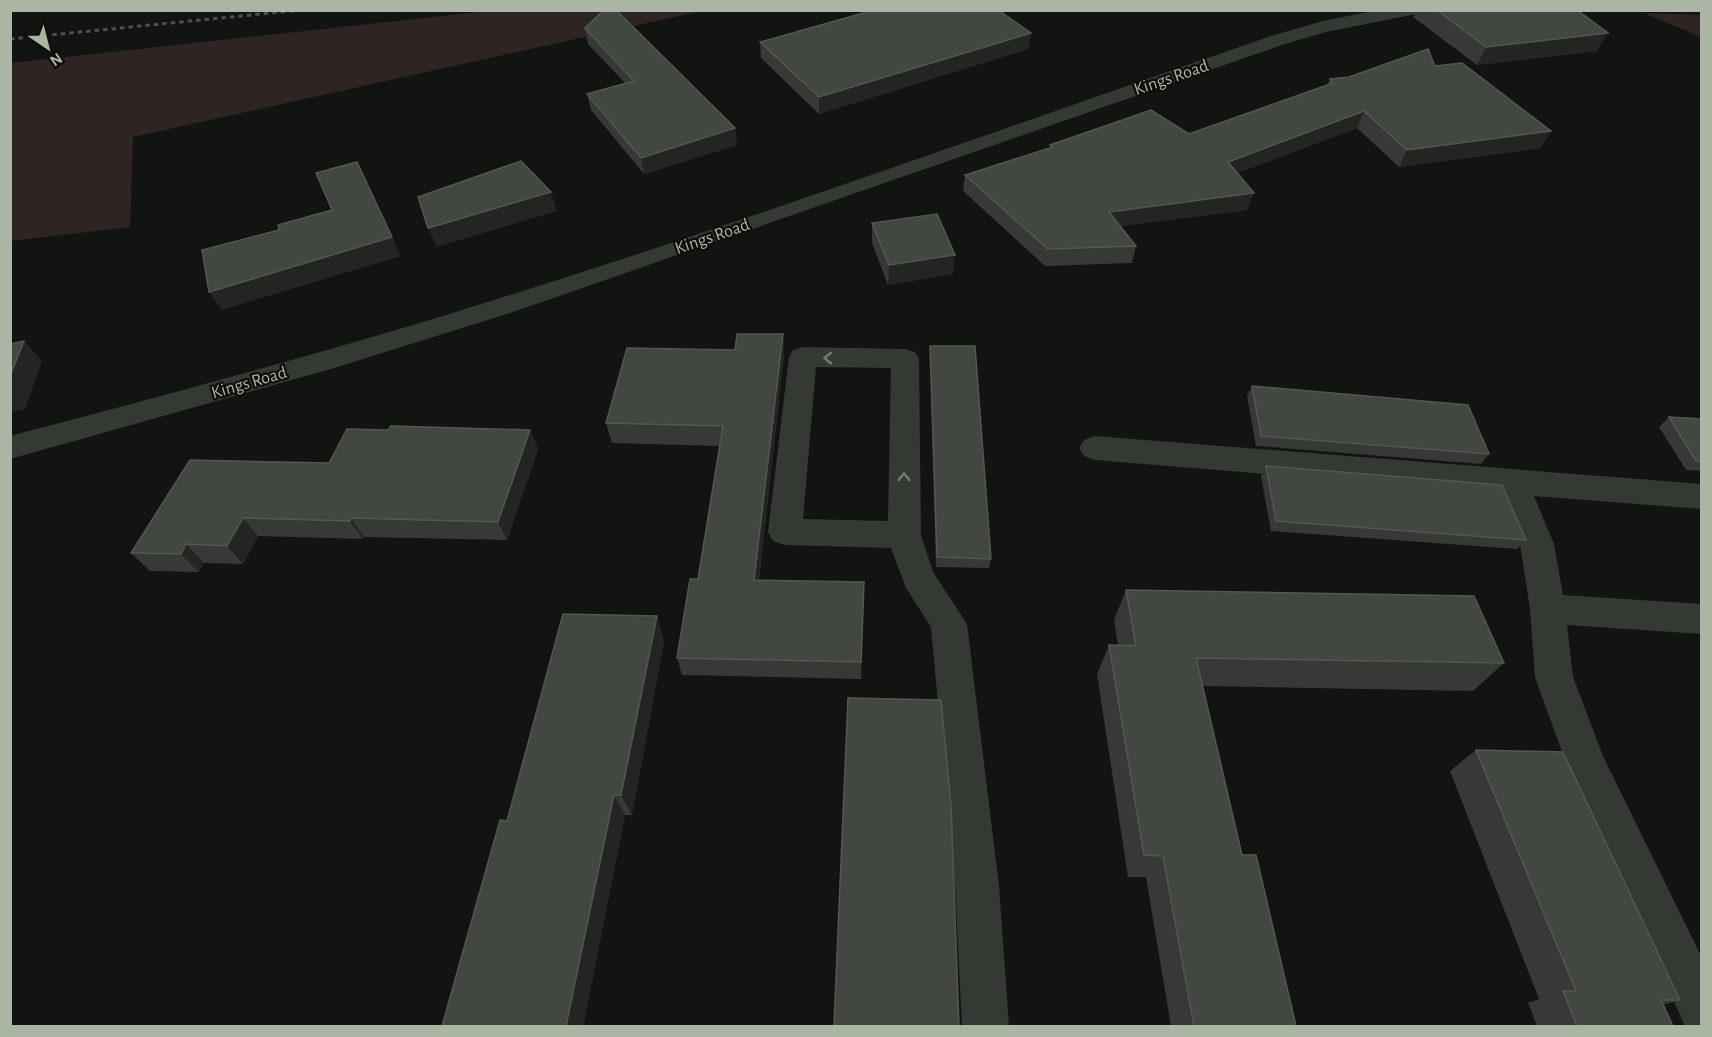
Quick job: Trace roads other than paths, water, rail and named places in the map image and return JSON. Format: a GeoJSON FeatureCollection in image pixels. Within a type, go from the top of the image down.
{"type":"FeatureCollection","features":[{"type":"Feature","properties":{"kind":"street","name":"Kings Road"},"geometry":{"type":"LineString","coordinates":[[10,448],[197,398],[494,309],[841,192],[1278,40],[1323,27],[1408,10]]}},
{"type":"Feature","properties":{"kind":"street"},"geometry":{"type":"LineString","coordinates":[[904,536],[785,532],[803,357],[905,359],[904,536],[918,578],[949,624],[977,886],[986,1026]]}},
{"type":"Feature","properties":{"kind":"street"},"geometry":{"type":"LineString","coordinates":[[1095,448],[1701,497]]}},
{"type":"Feature","properties":{"kind":"street"},"geometry":{"type":"LineString","coordinates":[[1513,483],[1537,544],[1548,609],[1554,677],[1586,763],[1701,1010]]}},
{"type":"Feature","properties":{"kind":"street"},"geometry":{"type":"LineString","coordinates":[[1548,609],[1701,619]]}},
{"type":"Feature","properties":{"kind":"railway"},"geometry":{"type":"LineString","coordinates":[[10,39],[301,10]]}}]}
